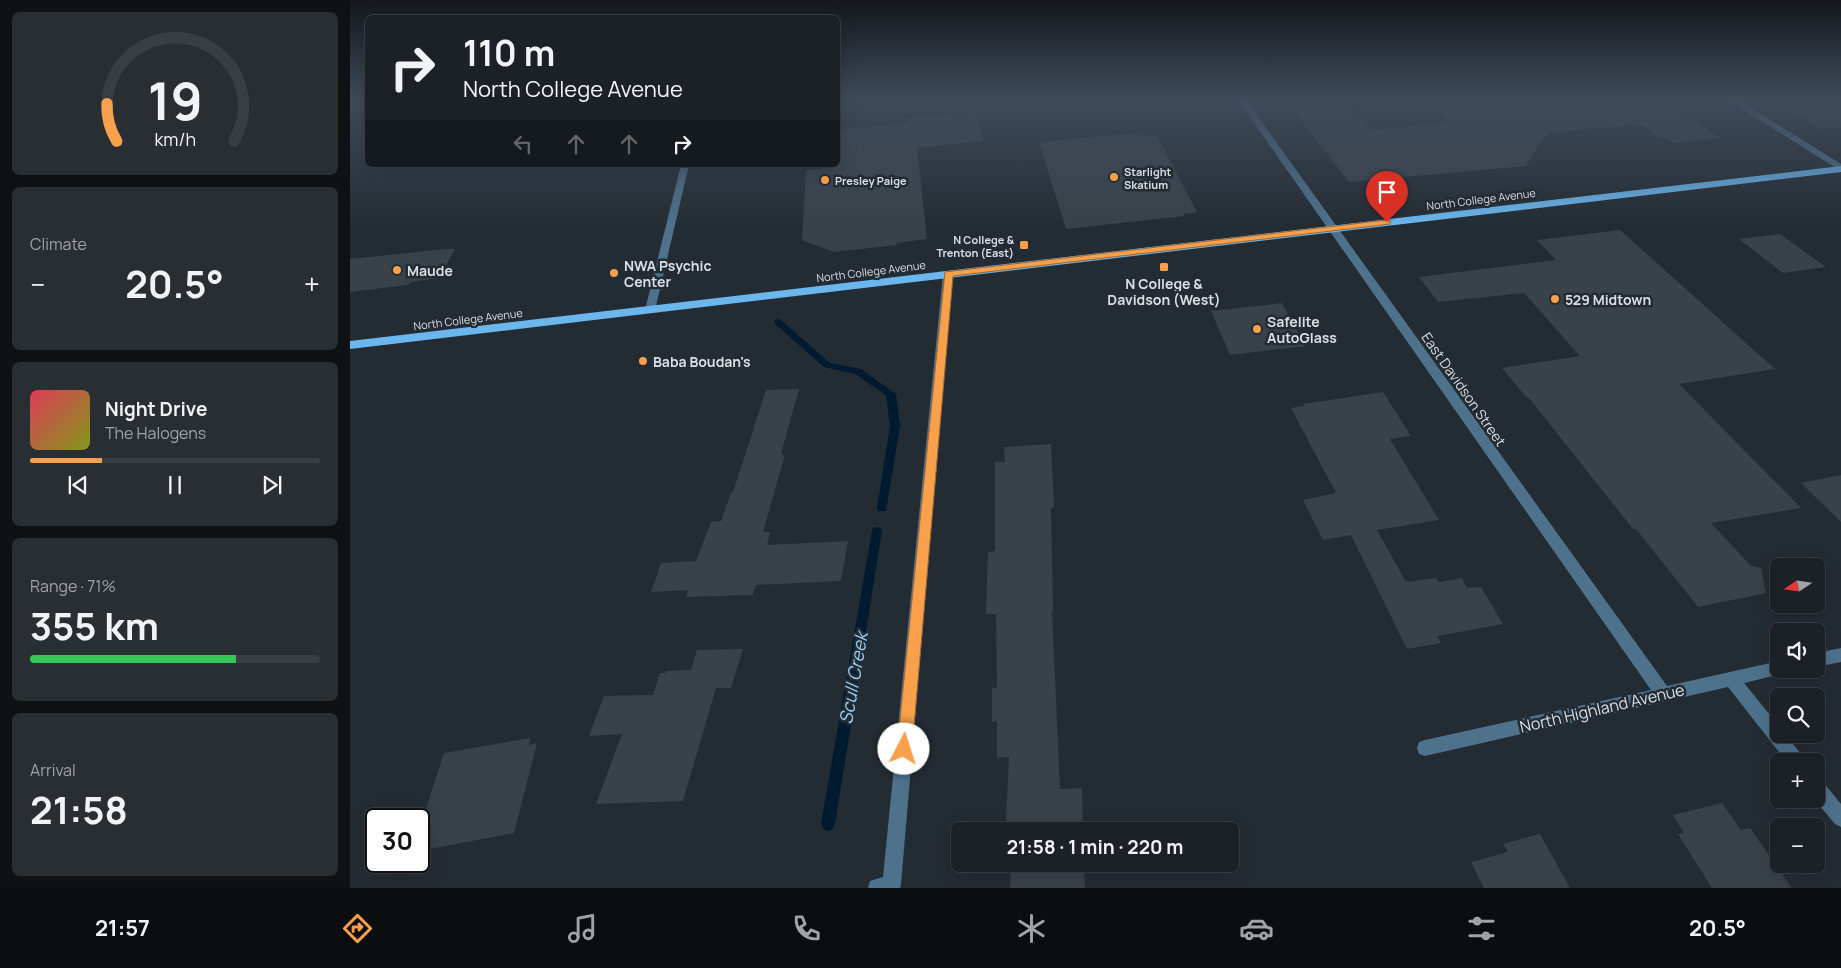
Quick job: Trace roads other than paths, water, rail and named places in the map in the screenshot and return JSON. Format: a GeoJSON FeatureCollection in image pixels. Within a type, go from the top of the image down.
{"type":"FeatureCollection","features":[{"type":"Feature","properties":{"kind":"main road","name":"North College Avenue"},"geometry":{"type":"LineString","coordinates":[[350,345],[1841,169]]}},
{"type":"Feature","properties":{"kind":"street","name":"East Davidson Street"},"geometry":{"type":"LineString","coordinates":[[1271,141],[1663,694]]}},
{"type":"Feature","properties":{"kind":"street"},"geometry":{"type":"LineString","coordinates":[[1797,141],[1841,169]]}},
{"type":"Feature","properties":{"kind":"street"},"geometry":{"type":"LineString","coordinates":[[650,310],[685,167]]}},
{"type":"Feature","properties":{"kind":"street"},"geometry":{"type":"LineString","coordinates":[[886,887],[948,274]]}},
{"type":"Feature","properties":{"kind":"street"},"geometry":{"type":"LineString","coordinates":[[1825,658],[1841,655]]}},
{"type":"Feature","properties":{"kind":"street","name":"North Highland Avenue"},"geometry":{"type":"LineString","coordinates":[[1425,748],[1770,670]]}},
{"type":"Feature","properties":{"kind":"street"},"geometry":{"type":"LineString","coordinates":[[1731,679],[1790,753]]}},
{"type":"Feature","properties":{"kind":"street"},"geometry":{"type":"LineString","coordinates":[[1825,798],[1841,818]]}},
{"type":"Feature","properties":{"kind":"waterway","name":"Scull Creek"},"geometry":{"type":"LineString","coordinates":[[778,322],[827,365],[858,371],[891,394],[895,426],[882,508]]}},
{"type":"Feature","properties":{"kind":"waterway","name":"Scull Creek"},"geometry":{"type":"LineString","coordinates":[[828,824],[877,531]]}},
{"type":"Feature","properties":{"kind":"place","name":"Starlight Skatium"},"geometry":{"type":"Point","coordinates":[1114,177]}},
{"type":"Feature","properties":{"kind":"place","name":"Presley Paige"},"geometry":{"type":"Point","coordinates":[825,180]}},
{"type":"Feature","properties":{"kind":"place","name":"N College & Trenton (East)"},"geometry":{"type":"Point","coordinates":[1024,245]}},
{"type":"Feature","properties":{"kind":"place","name":"N College & Davidson (West)"},"geometry":{"type":"Point","coordinates":[1164,267]}},
{"type":"Feature","properties":{"kind":"place","name":"Maude"},"geometry":{"type":"Point","coordinates":[397,270]}},
{"type":"Feature","properties":{"kind":"place","name":"NWA Psychic Center"},"geometry":{"type":"Point","coordinates":[614,273]}},
{"type":"Feature","properties":{"kind":"place","name":"529 Midtown"},"geometry":{"type":"Point","coordinates":[1555,299]}},
{"type":"Feature","properties":{"kind":"place","name":"Safelite AutoGlass"},"geometry":{"type":"Point","coordinates":[1257,329]}},
{"type":"Feature","properties":{"kind":"place","name":"Baba Boudan's"},"geometry":{"type":"Point","coordinates":[643,361]}}]}
